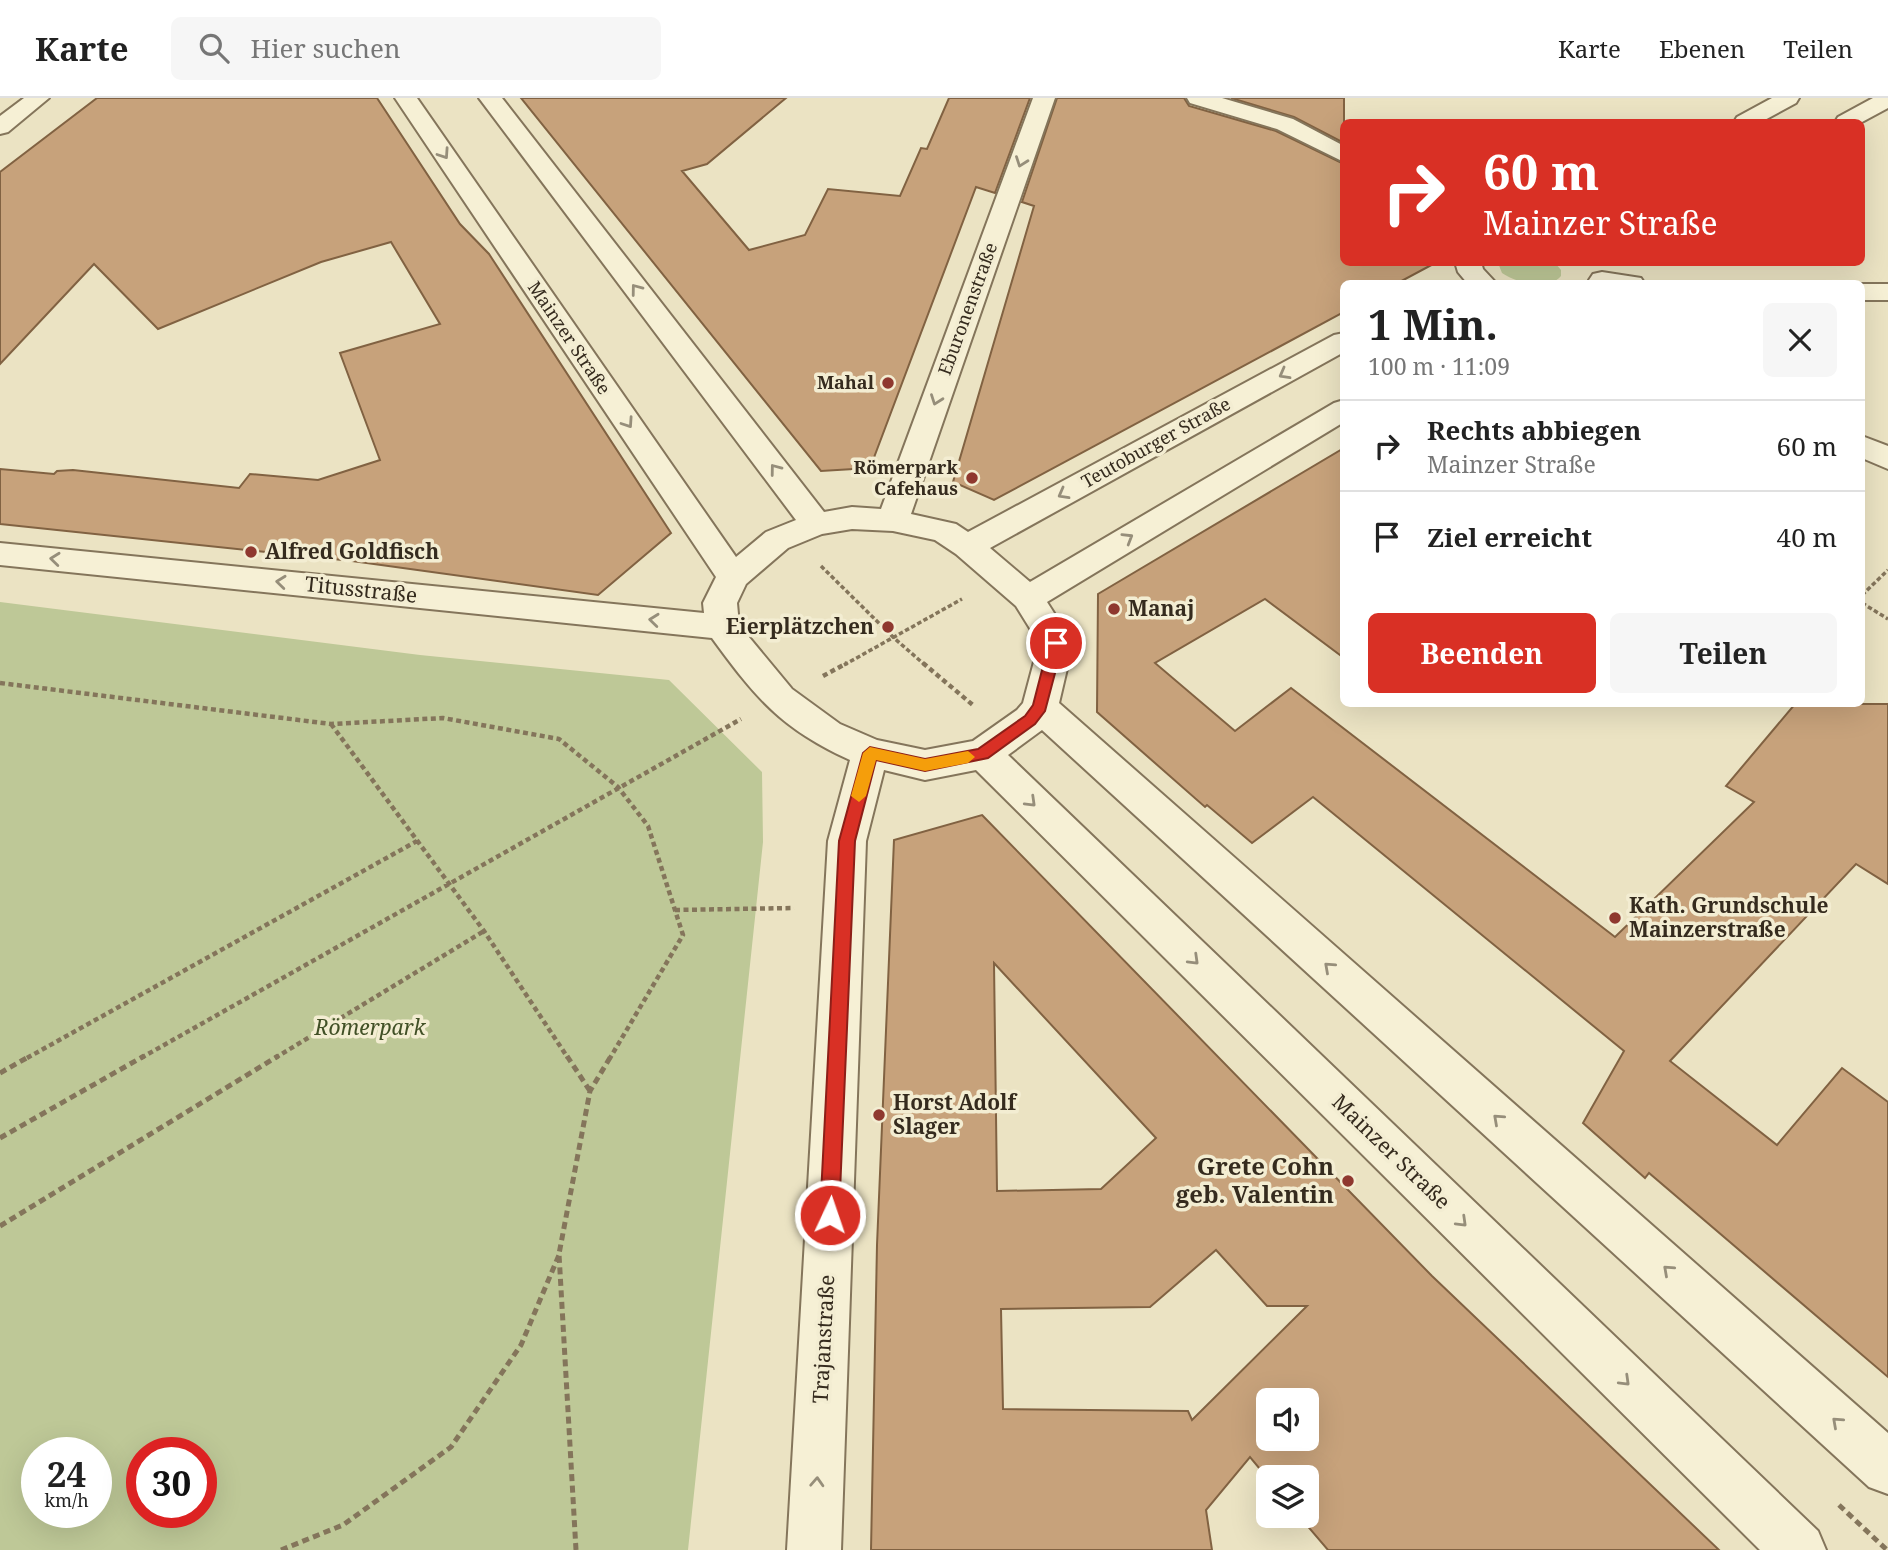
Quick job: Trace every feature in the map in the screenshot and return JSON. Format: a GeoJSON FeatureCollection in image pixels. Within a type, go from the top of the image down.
{"type":"FeatureCollection","features":[{"type":"Feature","properties":{"kind":"street"},"geometry":{"type":"LineString","coordinates":[[0,127],[38,98]]}},
{"type":"Feature","properties":{"kind":"street","name":"Mainzer Straße"},"geometry":{"type":"LineString","coordinates":[[406,98],[733,577]]}},
{"type":"Feature","properties":{"kind":"street"},"geometry":{"type":"LineString","coordinates":[[490,98],[816,523]]}},
{"type":"Feature","properties":{"kind":"street","name":"Eburonenstraße"},"geometry":{"type":"LineString","coordinates":[[893,520],[1044,98]]}},
{"type":"Feature","properties":{"kind":"street"},"geometry":{"type":"LineString","coordinates":[[1750,119],[1788,98]]}},
{"type":"Feature","properties":{"kind":"street"},"geometry":{"type":"LineString","coordinates":[[1206,99],[1285,124],[1340,153]]}},
{"type":"Feature","properties":{"kind":"street"},"geometry":{"type":"LineString","coordinates":[[1851,119],[1888,99]]}},
{"type":"Feature","properties":{"kind":"street"},"geometry":{"type":"LineString","coordinates":[[1598,271],[1622,280]]}},
{"type":"Feature","properties":{"kind":"street"},"geometry":{"type":"LineString","coordinates":[[1865,292],[1888,292]]}},
{"type":"Feature","properties":{"kind":"street","name":"Teutoburger Straße"},"geometry":{"type":"LineString","coordinates":[[967,546],[1340,343]]}},
{"type":"Feature","properties":{"kind":"street"},"geometry":{"type":"LineString","coordinates":[[1028,598],[1340,411]]}},
{"type":"Feature","properties":{"kind":"street"},"geometry":{"type":"LineString","coordinates":[[1865,447],[1888,459]]}},
{"type":"Feature","properties":{"kind":"street"},"geometry":{"type":"LineString","coordinates":[[852,518],[893,520],[945,533],[967,546],[1028,598],[1056,643],[1040,707],[1030,720],[982,754],[925,765],[870,753],[827,734],[779,698],[722,627],[720,603],[733,577],[778,540],[816,523],[852,518]]}},
{"type":"Feature","properties":{"kind":"street","name":"Titusstraße"},"geometry":{"type":"LineString","coordinates":[[0,554],[722,627]]}},
{"type":"Feature","properties":{"kind":"street"},"geometry":{"type":"LineString","coordinates":[[1040,707],[1888,1468]]}},
{"type":"Feature","properties":{"kind":"street","name":"Trajanstraße"},"geometry":{"type":"LineString","coordinates":[[814,1550],[847,841],[870,753]]}},
{"type":"Feature","properties":{"kind":"street","name":"Mainzer Straße"},"geometry":{"type":"LineString","coordinates":[[982,754],[1799,1550]]}},
{"type":"Feature","properties":{"kind":"path"},"geometry":{"type":"LineString","coordinates":[[1865,592],[1888,570]]}},
{"type":"Feature","properties":{"kind":"path"},"geometry":{"type":"LineString","coordinates":[[1865,605],[1888,618]]}},
{"type":"Feature","properties":{"kind":"path"},"geometry":{"type":"LineString","coordinates":[[0,1138],[618,787],[894,638]]}},
{"type":"Feature","properties":{"kind":"path"},"geometry":{"type":"LineString","coordinates":[[0,683],[331,724],[443,718],[559,739],[618,787],[648,826],[683,934],[590,1091],[559,1254],[521,1345],[451,1447],[342,1525],[281,1550]]}},
{"type":"Feature","properties":{"kind":"path"},"geometry":{"type":"LineString","coordinates":[[331,724],[484,931],[590,1091]]}},
{"type":"Feature","properties":{"kind":"path"},"geometry":{"type":"LineString","coordinates":[[0,1073],[417,841]]}},
{"type":"Feature","properties":{"kind":"path"},"geometry":{"type":"LineString","coordinates":[[675,910],[844,907]]}},
{"type":"Feature","properties":{"kind":"path"},"geometry":{"type":"LineString","coordinates":[[0,1226],[484,931]]}},
{"type":"Feature","properties":{"kind":"path"},"geometry":{"type":"LineString","coordinates":[[559,1254],[576,1550]]}},
{"type":"Feature","properties":{"kind":"green space"},"geometry":{"type":"Polygon","coordinates":[[[1499,266],[1558,266],[1561,276],[1556,280],[1516,280],[1502,273],[1499,266]]]}},
{"type":"Feature","properties":{"kind":"green space","name":"Römerpark"},"geometry":{"type":"Polygon","coordinates":[[[0,602],[420,655],[669,680],[762,772],[763,842],[688,1550],[0,1550],[0,602]]]}},
{"type":"Feature","properties":{"kind":"building"},"geometry":{"type":"Polygon","coordinates":[[[97,98],[377,98],[460,224],[489,254],[671,533],[598,595],[352,561],[0,524],[0,469],[54,474],[57,471],[73,470],[239,488],[250,474],[318,480],[380,460],[340,353],[440,324],[391,242],[321,262],[158,329],[94,264],[0,364],[0,172],[97,98]]]}},
{"type":"Feature","properties":{"kind":"building"},"geometry":{"type":"Polygon","coordinates":[[[521,98],[786,98],[707,164],[682,171],[749,250],[805,235],[828,189],[900,196],[921,148],[927,149],[949,98],[1030,98],[995,193],[976,187],[870,468],[821,471],[521,98]]]}},
{"type":"Feature","properties":{"kind":"building"},"geometry":{"type":"Polygon","coordinates":[[[1057,98],[1184,98],[1189,106],[1276,131],[1340,162],[1340,266],[1430,266],[1403,280],[1340,280],[1340,314],[994,500],[953,482],[1034,206],[1022,202],[1057,98]]]}},
{"type":"Feature","properties":{"kind":"building"},"geometry":{"type":"Polygon","coordinates":[[[1231,98],[1344,98],[1340,141],[1294,117],[1231,98]]]}},
{"type":"Feature","properties":{"kind":"building"},"geometry":{"type":"Polygon","coordinates":[[[1340,450],[1340,655],[1265,599],[1155,663],[1235,731],[1291,688],[1615,937],[1754,802],[1726,786],[1792,707],[1865,707],[1865,704],[1888,704],[1888,884],[1856,864],[1670,1061],[1777,1145],[1842,1068],[1888,1102],[1888,1377],[1649,1173],[1645,1178],[1583,1123],[1624,1051],[1313,797],[1252,843],[1207,805],[1205,807],[1097,712],[1098,594],[1340,450]]]}},
{"type":"Feature","properties":{"kind":"building"},"geometry":{"type":"Polygon","coordinates":[[[982,815],[1432,1276],[1719,1550],[1328,1550],[1309,1528],[1319,1528],[1319,1465],[1257,1465],[1250,1457],[1206,1510],[1212,1550],[871,1550],[877,1245],[894,840],[982,815]],[[994,963],[997,1191],[1101,1189],[1156,1138],[994,963]],[[1216,1250],[1150,1307],[1001,1309],[1003,1409],[1188,1411],[1192,1420],[1307,1306],[1267,1306],[1216,1250]]]}},
{"type":"Feature","properties":{"kind":"slow traffic"},"geometry":{"type":"LineString","coordinates":[[859,796],[870,753],[925,765],[968,757]]}},
{"type":"Feature","properties":{"kind":"place","name":"Mahal"},"geometry":{"type":"Point","coordinates":[888,383]}},
{"type":"Feature","properties":{"kind":"place","name":"Römerpark Cafehaus"},"geometry":{"type":"Point","coordinates":[972,478]}},
{"type":"Feature","properties":{"kind":"place","name":"Alfred Goldfisch"},"geometry":{"type":"Point","coordinates":[251,552]}},
{"type":"Feature","properties":{"kind":"place","name":"Manaj"},"geometry":{"type":"Point","coordinates":[1114,609]}},
{"type":"Feature","properties":{"kind":"place","name":"Eierplätzchen"},"geometry":{"type":"Point","coordinates":[888,627]}},
{"type":"Feature","properties":{"kind":"place","name":"Kath. Grundschule Mainzerstraße"},"geometry":{"type":"Point","coordinates":[1615,918]}},
{"type":"Feature","properties":{"kind":"place","name":"Horst Adolf Slager"},"geometry":{"type":"Point","coordinates":[879,1115]}},
{"type":"Feature","properties":{"kind":"place","name":"Grete Cohn geb. Valentin"},"geometry":{"type":"Point","coordinates":[1348,1181]}},
{"type":"Feature","properties":{"kind":"route"},"geometry":{"type":"LineString","coordinates":[[830,1215],[847,841],[870,753],[925,765],[982,754],[1030,720],[1040,707],[1056,643]]}}]}
